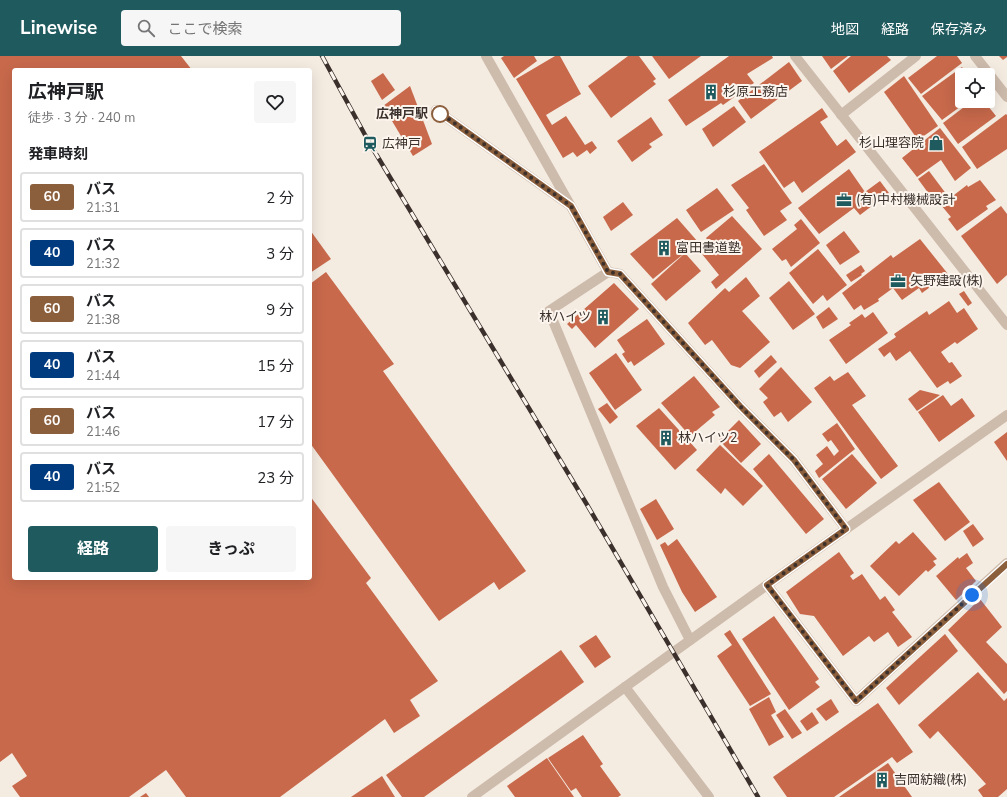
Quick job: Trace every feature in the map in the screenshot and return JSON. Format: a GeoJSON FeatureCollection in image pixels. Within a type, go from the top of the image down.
{"type":"FeatureCollection","features":[{"type":"Feature","properties":{"kind":"street"},"geometry":{"type":"LineString","coordinates":[[486,56],[608,272]]}},
{"type":"Feature","properties":{"kind":"street"},"geometry":{"type":"LineString","coordinates":[[795,56],[1007,325]]}},
{"type":"Feature","properties":{"kind":"street"},"geometry":{"type":"LineString","coordinates":[[841,115],[916,56]]}},
{"type":"Feature","properties":{"kind":"street"},"geometry":{"type":"LineString","coordinates":[[975,56],[1007,97]]}},
{"type":"Feature","properties":{"kind":"street"},"geometry":{"type":"LineString","coordinates":[[436,110],[571,206]]}},
{"type":"Feature","properties":{"kind":"street"},"geometry":{"type":"LineString","coordinates":[[690,640],[663,587],[549,311],[608,272],[620,274],[740,406],[794,460],[846,529]]}},
{"type":"Feature","properties":{"kind":"street"},"geometry":{"type":"LineString","coordinates":[[472,797],[1007,415]]}},
{"type":"Feature","properties":{"kind":"street"},"geometry":{"type":"LineString","coordinates":[[767,585],[856,701],[1007,563]]}},
{"type":"Feature","properties":{"kind":"street"},"geometry":{"type":"LineString","coordinates":[[625,687],[709,797]]}},
{"type":"Feature","properties":{"kind":"building"},"geometry":{"type":"Polygon","coordinates":[[[0,56],[181,56],[190,68],[12,68],[12,580],[312,580],[312,499],[371,578],[366,583],[438,681],[410,700],[420,716],[394,733],[385,719],[280,797],[186,797],[166,770],[129,797],[20,797],[12,786],[27,776],[12,753],[0,762],[0,56]]]}},
{"type":"Feature","properties":{"kind":"building"},"geometry":{"type":"Polygon","coordinates":[[[504,56],[534,56],[537,61],[514,78],[501,58],[504,56]]]}},
{"type":"Feature","properties":{"kind":"building"},"geometry":{"type":"Polygon","coordinates":[[[555,56],[560,56],[581,94],[546,115],[552,125],[566,116],[585,145],[592,141],[597,148],[590,154],[587,150],[577,157],[573,152],[563,158],[516,79],[555,56]]]}},
{"type":"Feature","properties":{"kind":"building"},"geometry":{"type":"Polygon","coordinates":[[[628,56],[639,56],[656,79],[653,81],[656,84],[611,118],[588,86],[628,56]]]}},
{"type":"Feature","properties":{"kind":"building"},"geometry":{"type":"Polygon","coordinates":[[[652,56],[701,56],[669,79],[652,56]]]}},
{"type":"Feature","properties":{"kind":"building","name":"杉原工務店"},"geometry":{"type":"Polygon","coordinates":[[[729,56],[772,56],[773,58],[747,74],[754,83],[723,105],[721,103],[686,126],[668,100],[729,56]]]}},
{"type":"Feature","properties":{"kind":"building"},"geometry":{"type":"Polygon","coordinates":[[[822,56],[848,56],[831,69],[822,56]]]}},
{"type":"Feature","properties":{"kind":"building"},"geometry":{"type":"Polygon","coordinates":[[[851,56],[887,56],[891,60],[849,93],[833,71],[851,56]]]}},
{"type":"Feature","properties":{"kind":"building"},"geometry":{"type":"Polygon","coordinates":[[[937,56],[957,56],[962,63],[921,94],[908,78],[937,56]]]}},
{"type":"Feature","properties":{"kind":"building"},"geometry":{"type":"Polygon","coordinates":[[[999,56],[1007,56],[1007,57],[1003,60],[999,56]]]}},
{"type":"Feature","properties":{"kind":"building"},"geometry":{"type":"Polygon","coordinates":[[[789,62],[802,81],[751,119],[738,101],[789,62]]]}},
{"type":"Feature","properties":{"kind":"building"},"geometry":{"type":"Polygon","coordinates":[[[955,72],[955,108],[958,108],[942,120],[922,96],[955,72]]]}},
{"type":"Feature","properties":{"kind":"building"},"geometry":{"type":"Polygon","coordinates":[[[383,73],[395,90],[382,100],[371,81],[383,73]]]}},
{"type":"Feature","properties":{"kind":"building"},"geometry":{"type":"Polygon","coordinates":[[[904,76],[938,126],[918,140],[884,92],[904,76]]]}},
{"type":"Feature","properties":{"kind":"building","name":"広神戸駅"},"geometry":{"type":"Polygon","coordinates":[[[410,86],[432,144],[413,156],[383,106],[410,86]]]}},
{"type":"Feature","properties":{"kind":"building"},"geometry":{"type":"Polygon","coordinates":[[[734,106],[746,122],[713,147],[702,129],[734,106]]]}},
{"type":"Feature","properties":{"kind":"building"},"geometry":{"type":"Polygon","coordinates":[[[822,108],[828,117],[820,122],[837,146],[846,139],[856,152],[802,193],[794,181],[784,188],[759,152],[822,108]]]}},
{"type":"Feature","properties":{"kind":"building"},"geometry":{"type":"Polygon","coordinates":[[[963,108],[990,108],[996,116],[958,144],[943,123],[963,108]]]}},
{"type":"Feature","properties":{"kind":"building"},"geometry":{"type":"Polygon","coordinates":[[[1006,114],[1007,149],[977,169],[962,147],[1006,114]]]}},
{"type":"Feature","properties":{"kind":"building"},"geometry":{"type":"Polygon","coordinates":[[[651,117],[663,135],[649,144],[652,147],[632,162],[617,141],[651,117]]]}},
{"type":"Feature","properties":{"kind":"building","name":"杉山理容院"},"geometry":{"type":"Polygon","coordinates":[[[940,128],[971,168],[955,181],[941,160],[917,177],[902,158],[940,128]]]}},
{"type":"Feature","properties":{"kind":"building"},"geometry":{"type":"Polygon","coordinates":[[[764,164],[792,203],[780,211],[787,220],[764,236],[746,210],[749,208],[731,185],[764,164]]]}},
{"type":"Feature","properties":{"kind":"building","name":"(有)中村機械設計"},"geometry":{"type":"Polygon","coordinates":[[[849,169],[865,192],[880,181],[889,193],[860,215],[854,208],[819,234],[798,208],[849,169]]]}},
{"type":"Feature","properties":{"kind":"building"},"geometry":{"type":"Polygon","coordinates":[[[929,171],[947,195],[937,205],[918,179],[929,171]]]}},
{"type":"Feature","properties":{"kind":"building"},"geometry":{"type":"Polygon","coordinates":[[[980,180],[996,200],[986,206],[988,209],[957,231],[948,219],[951,217],[941,205],[967,185],[968,187],[980,180]]]}},
{"type":"Feature","properties":{"kind":"building"},"geometry":{"type":"Polygon","coordinates":[[[717,188],[734,210],[701,232],[686,210],[717,188]]]}},
{"type":"Feature","properties":{"kind":"building"},"geometry":{"type":"Polygon","coordinates":[[[623,202],[633,215],[611,231],[603,217],[623,202]]]}},
{"type":"Feature","properties":{"kind":"building"},"geometry":{"type":"Polygon","coordinates":[[[1001,206],[1007,214],[1007,275],[997,284],[961,236],[1001,206]]]}},
{"type":"Feature","properties":{"kind":"building"},"geometry":{"type":"Polygon","coordinates":[[[732,216],[762,249],[716,289],[711,282],[719,275],[702,254],[712,246],[706,238],[732,216]]]}},
{"type":"Feature","properties":{"kind":"building","name":"富田書道塾"},"geometry":{"type":"Polygon","coordinates":[[[677,218],[698,242],[653,279],[630,254],[677,218]]]}},
{"type":"Feature","properties":{"kind":"building"},"geometry":{"type":"Polygon","coordinates":[[[801,219],[820,243],[791,267],[786,259],[782,261],[772,249],[797,229],[794,225],[801,219]]]}},
{"type":"Feature","properties":{"kind":"building"},"geometry":{"type":"Polygon","coordinates":[[[844,231],[860,252],[840,265],[826,245],[844,231]]]}},
{"type":"Feature","properties":{"kind":"building"},"geometry":{"type":"Polygon","coordinates":[[[312,233],[331,259],[312,272],[312,233]]]}},
{"type":"Feature","properties":{"kind":"building","name":"矢野建設(株)"},"geometry":{"type":"Polygon","coordinates":[[[920,239],[948,274],[922,293],[919,288],[902,300],[893,288],[878,299],[879,301],[864,310],[861,305],[854,310],[842,293],[891,255],[893,258],[920,239]]]}},
{"type":"Feature","properties":{"kind":"building"},"geometry":{"type":"Polygon","coordinates":[[[818,249],[847,285],[827,301],[823,295],[813,304],[789,273],[818,249]]]}},
{"type":"Feature","properties":{"kind":"building"},"geometry":{"type":"Polygon","coordinates":[[[685,253],[701,271],[666,301],[651,284],[685,253]]]}},
{"type":"Feature","properties":{"kind":"building"},"geometry":{"type":"Polygon","coordinates":[[[861,265],[865,271],[861,274],[862,275],[851,282],[846,275],[861,265]]]}},
{"type":"Feature","properties":{"kind":"building"},"geometry":{"type":"Polygon","coordinates":[[[326,272],[394,364],[383,371],[526,571],[499,590],[494,582],[439,621],[312,446],[312,282],[326,272]]]}},
{"type":"Feature","properties":{"kind":"building"},"geometry":{"type":"Polygon","coordinates":[[[746,277],[760,296],[742,311],[770,342],[740,368],[731,365],[712,340],[705,345],[688,323],[725,288],[729,292],[746,277]]]}},
{"type":"Feature","properties":{"kind":"building"},"geometry":{"type":"Polygon","coordinates":[[[789,281],[815,314],[793,330],[769,298],[789,281]]]}},
{"type":"Feature","properties":{"kind":"building","name":"林ハイツ"},"geometry":{"type":"Polygon","coordinates":[[[614,283],[639,309],[595,348],[576,325],[572,329],[567,324],[614,283]]]}},
{"type":"Feature","properties":{"kind":"building"},"geometry":{"type":"Polygon","coordinates":[[[964,291],[972,303],[968,306],[959,294],[964,291]]]}},
{"type":"Feature","properties":{"kind":"building"},"geometry":{"type":"Polygon","coordinates":[[[949,301],[957,313],[964,308],[978,329],[957,344],[955,342],[941,352],[949,363],[952,362],[962,376],[950,384],[948,381],[937,388],[910,351],[896,361],[890,352],[884,357],[878,349],[896,337],[894,334],[927,311],[929,315],[949,301]]]}},
{"type":"Feature","properties":{"kind":"building"},"geometry":{"type":"Polygon","coordinates":[[[829,307],[838,319],[823,329],[816,317],[829,307]]]}},
{"type":"Feature","properties":{"kind":"building"},"geometry":{"type":"Polygon","coordinates":[[[873,312],[888,333],[846,364],[829,340],[851,325],[849,323],[862,314],[865,318],[873,312]]]}},
{"type":"Feature","properties":{"kind":"building"},"geometry":{"type":"Polygon","coordinates":[[[647,319],[665,344],[634,366],[631,361],[628,363],[622,354],[625,352],[617,340],[647,319]]]}},
{"type":"Feature","properties":{"kind":"building"},"geometry":{"type":"Polygon","coordinates":[[[616,353],[642,390],[615,410],[589,373],[616,353]]]}},
{"type":"Feature","properties":{"kind":"building"},"geometry":{"type":"Polygon","coordinates":[[[771,355],[777,362],[759,378],[754,371],[771,355]]]}},
{"type":"Feature","properties":{"kind":"building"},"geometry":{"type":"Polygon","coordinates":[[[781,367],[812,402],[788,422],[781,412],[774,417],[763,402],[768,398],[759,389],[781,367]]]}},
{"type":"Feature","properties":{"kind":"building"},"geometry":{"type":"Polygon","coordinates":[[[848,372],[866,396],[852,405],[898,466],[881,479],[814,388],[830,376],[834,381],[848,372]]]}},
{"type":"Feature","properties":{"kind":"building"},"geometry":{"type":"Polygon","coordinates":[[[694,376],[720,407],[712,412],[715,415],[690,436],[661,403],[694,376]]]}},
{"type":"Feature","properties":{"kind":"building"},"geometry":{"type":"Polygon","coordinates":[[[920,390],[940,395],[917,411],[908,399],[920,390]]]}},
{"type":"Feature","properties":{"kind":"building"},"geometry":{"type":"Polygon","coordinates":[[[943,395],[951,406],[962,398],[975,416],[939,442],[918,412],[943,395]]]}},
{"type":"Feature","properties":{"kind":"building"},"geometry":{"type":"Polygon","coordinates":[[[607,403],[618,417],[610,424],[598,409],[607,403]]]}},
{"type":"Feature","properties":{"kind":"building","name":"林ハイツ2"},"geometry":{"type":"Polygon","coordinates":[[[659,408],[697,450],[675,470],[636,426],[659,408]]]}},
{"type":"Feature","properties":{"kind":"building"},"geometry":{"type":"Polygon","coordinates":[[[739,420],[761,444],[741,463],[719,440],[739,420]]]}},
{"type":"Feature","properties":{"kind":"building"},"geometry":{"type":"Polygon","coordinates":[[[837,423],[855,449],[819,478],[815,471],[823,464],[816,455],[827,446],[834,456],[839,451],[831,440],[828,442],[822,434],[837,423]]]}},
{"type":"Feature","properties":{"kind":"building"},"geometry":{"type":"Polygon","coordinates":[[[1007,432],[1007,461],[994,442],[1007,432]]]}},
{"type":"Feature","properties":{"kind":"building"},"geometry":{"type":"Polygon","coordinates":[[[720,445],[763,486],[743,506],[725,488],[721,494],[696,470],[720,445]]]}},
{"type":"Feature","properties":{"kind":"building"},"geometry":{"type":"Polygon","coordinates":[[[769,454],[824,519],[806,534],[753,469],[769,454]]]}},
{"type":"Feature","properties":{"kind":"building"},"geometry":{"type":"Polygon","coordinates":[[[852,454],[877,483],[846,509],[822,479],[852,454]]]}},
{"type":"Feature","properties":{"kind":"building"},"geometry":{"type":"Polygon","coordinates":[[[939,482],[970,522],[945,541],[913,500],[939,482]]]}},
{"type":"Feature","properties":{"kind":"building"},"geometry":{"type":"Polygon","coordinates":[[[656,499],[674,529],[657,540],[640,509],[656,499]]]}},
{"type":"Feature","properties":{"kind":"building"},"geometry":{"type":"Polygon","coordinates":[[[973,524],[984,539],[973,547],[963,531],[973,524]]]}},
{"type":"Feature","properties":{"kind":"building"},"geometry":{"type":"Polygon","coordinates":[[[913,532],[937,559],[933,561],[936,565],[928,572],[926,570],[899,596],[870,566],[896,541],[899,544],[913,532]]]}},
{"type":"Feature","properties":{"kind":"building"},"geometry":{"type":"Polygon","coordinates":[[[677,539],[717,597],[695,612],[682,592],[660,545],[665,542],[668,546],[677,539]]]}},
{"type":"Feature","properties":{"kind":"building"},"geometry":{"type":"Polygon","coordinates":[[[839,552],[854,573],[850,576],[853,580],[862,574],[880,600],[885,596],[895,610],[892,612],[912,637],[898,647],[888,632],[874,642],[869,636],[843,656],[814,616],[800,614],[786,592],[839,552]]]}},
{"type":"Feature","properties":{"kind":"building"},"geometry":{"type":"Polygon","coordinates":[[[967,553],[973,563],[966,568],[976,581],[956,600],[936,576],[958,557],[959,559],[967,553]]]}},
{"type":"Feature","properties":{"kind":"building"},"geometry":{"type":"Polygon","coordinates":[[[980,599],[1002,627],[986,642],[1007,664],[1007,691],[1004,694],[948,630],[980,599]]]}},
{"type":"Feature","properties":{"kind":"building"},"geometry":{"type":"Polygon","coordinates":[[[774,616],[819,679],[815,682],[820,687],[789,710],[742,639],[774,616]]]}},
{"type":"Feature","properties":{"kind":"building"},"geometry":{"type":"Polygon","coordinates":[[[730,630],[771,694],[750,706],[717,656],[732,645],[724,634],[730,630]]]}},
{"type":"Feature","properties":{"kind":"building"},"geometry":{"type":"Polygon","coordinates":[[[945,634],[958,651],[899,705],[886,688],[945,634]]]}},
{"type":"Feature","properties":{"kind":"building"},"geometry":{"type":"Polygon","coordinates":[[[596,635],[611,657],[595,668],[579,646],[596,635]]]}},
{"type":"Feature","properties":{"kind":"building"},"geometry":{"type":"Polygon","coordinates":[[[561,650],[584,682],[424,797],[402,797],[386,775],[561,650]]]}},
{"type":"Feature","properties":{"kind":"building"},"geometry":{"type":"Polygon","coordinates":[[[978,672],[1004,701],[1007,698],[1007,789],[998,797],[983,797],[978,790],[986,784],[938,731],[930,739],[918,725],[978,672]]]}},
{"type":"Feature","properties":{"kind":"building"},"geometry":{"type":"Polygon","coordinates":[[[769,697],[776,712],[771,715],[784,737],[769,746],[749,709],[769,697]]]}},
{"type":"Feature","properties":{"kind":"building"},"geometry":{"type":"Polygon","coordinates":[[[831,699],[839,712],[826,721],[816,709],[831,699]]]}},
{"type":"Feature","properties":{"kind":"building"},"geometry":{"type":"Polygon","coordinates":[[[878,703],[913,752],[897,763],[892,757],[834,797],[787,797],[773,777],[878,703]]]}},
{"type":"Feature","properties":{"kind":"building"},"geometry":{"type":"Polygon","coordinates":[[[785,709],[802,733],[792,739],[776,715],[785,709]]]}},
{"type":"Feature","properties":{"kind":"building"},"geometry":{"type":"Polygon","coordinates":[[[812,712],[819,723],[807,731],[800,721],[812,712]]]}},
{"type":"Feature","properties":{"kind":"building"},"geometry":{"type":"Polygon","coordinates":[[[583,735],[603,764],[600,766],[621,795],[618,797],[582,797],[576,788],[571,791],[548,758],[583,735]]]}},
{"type":"Feature","properties":{"kind":"building"},"geometry":{"type":"Polygon","coordinates":[[[547,758],[574,797],[515,797],[507,786],[547,758]]]}},
{"type":"Feature","properties":{"kind":"building","name":"吉岡紡織(株)"},"geometry":{"type":"Polygon","coordinates":[[[888,763],[912,797],[839,797],[888,763]]]}},
{"type":"Feature","properties":{"kind":"building"},"geometry":{"type":"Polygon","coordinates":[[[382,776],[395,797],[351,797],[382,776]]]}},
{"type":"Feature","properties":{"kind":"building"},"geometry":{"type":"Polygon","coordinates":[[[146,793],[149,797],[140,797],[146,793]]]}},
{"type":"Feature","properties":{"kind":"railway"},"geometry":{"type":"LineString","coordinates":[[322,56],[370,144],[586,503],[758,797]]}},
{"type":"Feature","properties":{"kind":"bus line","name":"60"},"geometry":{"type":"LineString","coordinates":[[436,110],[571,206],[608,272],[620,274],[740,406],[794,460],[846,529],[767,585],[856,701],[1007,564]]}},
{"type":"Feature","properties":{"kind":"place","name":"杉原工務店"},"geometry":{"type":"Point","coordinates":[711,92]}},
{"type":"Feature","properties":{"kind":"place","name":"広神戸駅"},"geometry":{"type":"Point","coordinates":[440,114]}},
{"type":"Feature","properties":{"kind":"place","name":"杉山理容院"},"geometry":{"type":"Point","coordinates":[936,143]}},
{"type":"Feature","properties":{"kind":"place","name":"広神戸"},"geometry":{"type":"Point","coordinates":[370,144]}},
{"type":"Feature","properties":{"kind":"place","name":"(有)中村機械設計"},"geometry":{"type":"Point","coordinates":[844,200]}},
{"type":"Feature","properties":{"kind":"place","name":"富田書道塾"},"geometry":{"type":"Point","coordinates":[664,248]}},
{"type":"Feature","properties":{"kind":"place","name":"矢野建設(株)"},"geometry":{"type":"Point","coordinates":[898,281]}},
{"type":"Feature","properties":{"kind":"place","name":"林ハイツ"},"geometry":{"type":"Point","coordinates":[603,317]}},
{"type":"Feature","properties":{"kind":"place","name":"林ハイツ2"},"geometry":{"type":"Point","coordinates":[666,438]}},
{"type":"Feature","properties":{"kind":"place","name":"吉岡紡織(株)"},"geometry":{"type":"Point","coordinates":[882,780]}},
{"type":"Feature","properties":{"kind":"route"},"geometry":{"type":"LineString","coordinates":[[440,114],[436,110],[571,206],[608,272],[620,274],[740,406],[794,460],[846,529],[767,585],[856,701],[972,595]]}}]}
